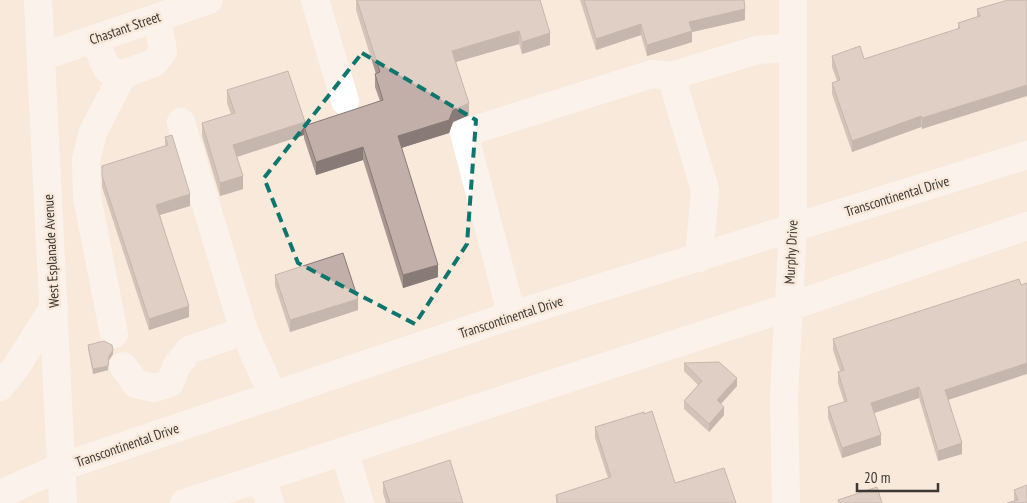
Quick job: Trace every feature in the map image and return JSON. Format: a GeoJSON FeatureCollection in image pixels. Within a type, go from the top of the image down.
{"type":"FeatureCollection","features":[{"type":"Feature","properties":{"kind":"street","name":"West Esplanade Avenue"},"geometry":{"type":"LineString","coordinates":[[38,0],[63,503]]}},
{"type":"Feature","properties":{"kind":"street","name":"Chastant Street"},"geometry":{"type":"LineString","coordinates":[[41,57],[209,0]]}},
{"type":"Feature","properties":{"kind":"street"},"geometry":{"type":"LineString","coordinates":[[315,0],[345,101]]}},
{"type":"Feature","properties":{"kind":"street","name":"Murphy Drive"},"geometry":{"type":"LineString","coordinates":[[786,503],[784,396],[793,228],[793,0]]}},
{"type":"Feature","properties":{"kind":"street"},"geometry":{"type":"LineString","coordinates":[[94,39],[107,69],[123,74],[154,63],[163,51],[157,18]]}},
{"type":"Feature","properties":{"kind":"street"},"geometry":{"type":"LineString","coordinates":[[512,316],[464,133],[652,74],[671,76],[758,50],[793,47]]}},
{"type":"Feature","properties":{"kind":"street"},"geometry":{"type":"LineString","coordinates":[[114,334],[87,198],[86,160],[93,132],[123,74]]}},
{"type":"Feature","properties":{"kind":"street"},"geometry":{"type":"LineString","coordinates":[[671,76],[705,190],[698,258]]}},
{"type":"Feature","properties":{"kind":"street"},"geometry":{"type":"LineString","coordinates":[[180,122],[244,331],[272,396]]}},
{"type":"Feature","properties":{"kind":"street","name":"Transcontinental Drive"},"geometry":{"type":"LineString","coordinates":[[0,494],[61,467],[512,316],[1027,155]]}},
{"type":"Feature","properties":{"kind":"street"},"geometry":{"type":"LineString","coordinates":[[184,503],[266,490],[344,451],[788,307],[1027,226]]}},
{"type":"Feature","properties":{"kind":"street"},"geometry":{"type":"LineString","coordinates":[[0,387],[16,367],[54,307]]}},
{"type":"Feature","properties":{"kind":"street"},"geometry":{"type":"LineString","coordinates":[[123,366],[136,384],[154,388],[170,383],[176,367],[189,350],[244,331]]}},
{"type":"Feature","properties":{"kind":"street"},"geometry":{"type":"LineString","coordinates":[[344,451],[360,503]]}},
{"type":"Feature","properties":{"kind":"highlighted area"},"geometry":{"type":"Polygon","coordinates":[[[362,53],[476,120],[467,244],[415,324],[298,263],[264,178],[362,53]]]}},
{"type":"Feature","properties":{"kind":"building"},"geometry":{"type":"Polygon","coordinates":[[[357,0],[540,0],[550,33],[522,42],[519,31],[452,51],[469,103],[453,110],[449,120],[398,136],[438,265],[403,275],[363,147],[316,162],[304,126],[383,100],[375,74],[380,72],[357,0]]]}},
{"type":"Feature","properties":{"kind":"building"},"geometry":{"type":"Polygon","coordinates":[[[584,0],[744,0],[745,9],[689,22],[692,31],[647,45],[641,24],[596,39],[584,0]]]}},
{"type":"Feature","properties":{"kind":"building"},"geometry":{"type":"Polygon","coordinates":[[[1008,0],[1027,0],[1027,85],[922,118],[921,116],[852,141],[832,83],[840,80],[832,56],[860,46],[864,59],[960,28],[958,23],[980,16],[977,9],[1008,0]]]}},
{"type":"Feature","properties":{"kind":"building"},"geometry":{"type":"Polygon","coordinates":[[[288,71],[305,122],[233,145],[243,176],[220,183],[202,123],[235,113],[227,90],[288,71]]]}},
{"type":"Feature","properties":{"kind":"building"},"geometry":{"type":"Polygon","coordinates":[[[172,135],[190,194],[156,205],[189,306],[149,319],[102,176],[102,166],[168,145],[165,137],[172,135]]]}},
{"type":"Feature","properties":{"kind":"building"},"geometry":{"type":"Polygon","coordinates":[[[343,253],[358,299],[290,320],[275,275],[343,253]]]}},
{"type":"Feature","properties":{"kind":"building"},"geometry":{"type":"Polygon","coordinates":[[[1019,279],[1021,285],[1027,283],[1027,363],[945,390],[962,443],[938,451],[919,387],[871,403],[881,435],[842,448],[828,407],[847,401],[838,372],[844,370],[833,339],[1019,279]]]}},
{"type":"Feature","properties":{"kind":"building"},"geometry":{"type":"Polygon","coordinates":[[[104,341],[112,345],[113,350],[109,356],[108,366],[93,369],[88,345],[104,341]]]}},
{"type":"Feature","properties":{"kind":"building"},"geometry":{"type":"Polygon","coordinates":[[[719,362],[737,378],[717,400],[724,407],[709,424],[684,401],[702,381],[684,363],[719,362]]]}},
{"type":"Feature","properties":{"kind":"building"},"geometry":{"type":"Polygon","coordinates":[[[652,411],[675,483],[724,468],[736,503],[558,503],[556,495],[611,477],[595,427],[652,411]]]}},
{"type":"Feature","properties":{"kind":"building"},"geometry":{"type":"Polygon","coordinates":[[[450,460],[463,503],[390,503],[383,482],[450,460]]]}},
{"type":"Feature","properties":{"kind":"building"},"geometry":{"type":"Polygon","coordinates":[[[1027,485],[1027,503],[1007,503],[1018,500],[1014,490],[1027,485]]]}},
{"type":"Feature","properties":{"kind":"building"},"geometry":{"type":"Polygon","coordinates":[[[877,487],[882,503],[839,503],[838,500],[877,487]]]}}]}
